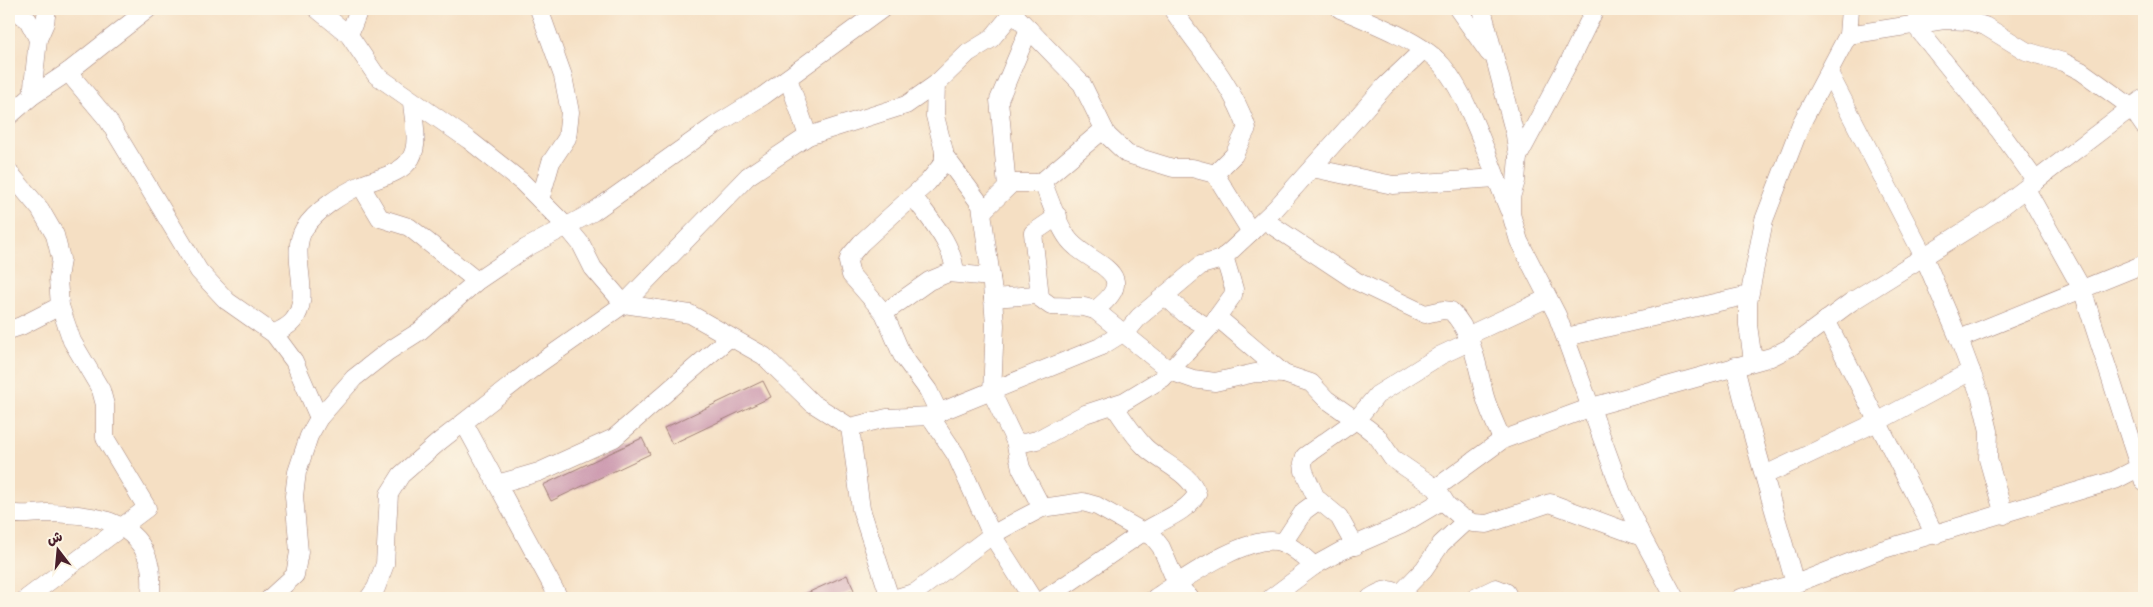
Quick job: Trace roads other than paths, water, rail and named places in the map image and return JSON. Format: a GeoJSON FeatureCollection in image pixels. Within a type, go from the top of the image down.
{"type":"FeatureCollection","features":[{"type":"Feature","properties":{"kind":"street"},"geometry":{"type":"LineString","coordinates":[[14,9],[28,20],[38,39]]}},
{"type":"Feature","properties":{"kind":"street"},"geometry":{"type":"LineString","coordinates":[[32,96],[38,39],[45,23],[47,9]]}},
{"type":"Feature","properties":{"kind":"street"},"geometry":{"type":"LineString","coordinates":[[9,116],[32,96],[68,72],[148,9]]}},
{"type":"Feature","properties":{"kind":"street"},"geometry":{"type":"LineString","coordinates":[[317,9],[349,35],[376,75],[412,102],[469,140],[522,182],[567,227],[581,244],[593,268],[624,304],[690,314],[764,356],[812,404],[850,427],[887,418],[934,415],[992,393],[1100,347],[1123,332],[1201,265],[1224,256],[1264,220],[1385,86],[1423,50]]}},
{"type":"Feature","properties":{"kind":"street"},"geometry":{"type":"LineString","coordinates":[[349,35],[359,9]]}},
{"type":"Feature","properties":{"kind":"street"},"geometry":{"type":"LineString","coordinates":[[539,9],[564,76],[570,112],[567,138],[551,162],[540,200]]}},
{"type":"Feature","properties":{"kind":"street"},"geometry":{"type":"LineString","coordinates":[[270,598],[295,575],[299,552],[294,496],[297,472],[309,436],[319,418],[354,378],[387,352],[420,331],[477,281],[526,248],[592,212],[714,126],[763,96],[882,9]]}},
{"type":"Feature","properties":{"kind":"street"},"geometry":{"type":"LineString","coordinates":[[1172,9],[1205,52],[1237,102],[1247,128],[1234,155],[1215,174]]}},
{"type":"Feature","properties":{"kind":"street"},"geometry":{"type":"LineString","coordinates":[[1340,9],[1381,26],[1438,60],[1462,96],[1511,214],[1519,241],[1566,336],[1622,493],[1671,597]]}},
{"type":"Feature","properties":{"kind":"street"},"geometry":{"type":"LineString","coordinates":[[1458,9],[1496,64]]}},
{"type":"Feature","properties":{"kind":"street"},"geometry":{"type":"LineString","coordinates":[[1482,9],[1515,135],[1518,157],[1516,182],[1511,196],[1511,214]]}},
{"type":"Feature","properties":{"kind":"street"},"geometry":{"type":"LineString","coordinates":[[1518,157],[1594,9]]}},
{"type":"Feature","properties":{"kind":"street"},"geometry":{"type":"LineString","coordinates":[[1753,361],[1748,325],[1749,295],[1764,220],[1801,124],[1848,35],[1850,9]]}},
{"type":"Feature","properties":{"kind":"street"},"geometry":{"type":"LineString","coordinates":[[369,598],[376,588],[385,564],[389,494],[401,475],[537,365],[624,304],[748,176],[808,136],[906,105],[936,84],[968,53],[991,39],[1014,11],[1082,84],[1104,129],[1127,154],[1172,168],[1199,169],[1215,174],[1251,232]]}},
{"type":"Feature","properties":{"kind":"street"},"geometry":{"type":"LineString","coordinates":[[1848,35],[1944,20],[1969,21],[1986,26],[2026,51],[2063,62],[2138,103],[2144,126]]}},
{"type":"Feature","properties":{"kind":"street"},"geometry":{"type":"LineString","coordinates":[[1740,598],[1795,584],[1881,550],[2004,515],[2143,472],[2082,289],[2030,185],[1999,130],[1914,24]]}},
{"type":"Feature","properties":{"kind":"street"},"geometry":{"type":"LineString","coordinates":[[1007,187],[999,100],[1029,29]]}},
{"type":"Feature","properties":{"kind":"street"},"geometry":{"type":"LineString","coordinates":[[68,72],[108,120],[199,271],[227,301],[274,334],[294,361],[319,418]]}},
{"type":"Feature","properties":{"kind":"street"},"geometry":{"type":"LineString","coordinates":[[1829,73],[1924,257],[1960,339],[1988,431],[1988,459],[2004,515]]}},
{"type":"Feature","properties":{"kind":"street"},"geometry":{"type":"LineString","coordinates":[[788,78],[808,136]]}},
{"type":"Feature","properties":{"kind":"street"},"geometry":{"type":"LineString","coordinates":[[936,84],[935,116],[944,155],[975,196],[982,210],[995,325],[992,393],[1015,441],[1021,468],[1042,508]]}},
{"type":"Feature","properties":{"kind":"street"},"geometry":{"type":"LineString","coordinates":[[274,334],[292,323],[301,309],[299,240],[305,228],[325,208],[361,186],[399,170],[411,159],[415,144],[412,102]]}},
{"type":"Feature","properties":{"kind":"street"},"geometry":{"type":"LineString","coordinates":[[1271,598],[1314,566],[1401,525],[1502,440],[1592,407],[1771,357],[1789,348],[1826,320],[1992,214],[2138,103]]}},
{"type":"Feature","properties":{"kind":"street"},"geometry":{"type":"LineString","coordinates":[[982,210],[1007,187],[1016,182],[1037,183],[1042,181],[1104,129]]}},
{"type":"Feature","properties":{"kind":"street"},"geometry":{"type":"LineString","coordinates":[[944,155],[940,169],[861,243],[850,256],[848,262],[851,275],[884,314],[902,355],[928,390],[934,415],[956,456],[992,535],[1032,598]]}},
{"type":"Feature","properties":{"kind":"street"},"geometry":{"type":"LineString","coordinates":[[1312,168],[1392,185],[1496,178]]}},
{"type":"Feature","properties":{"kind":"street"},"geometry":{"type":"LineString","coordinates":[[9,172],[40,209],[55,236],[61,259],[58,279],[60,306],[72,341],[101,390],[105,405],[105,438],[146,504],[145,512],[27,598]]}},
{"type":"Feature","properties":{"kind":"street"},"geometry":{"type":"LineString","coordinates":[[1042,181],[1070,242],[1110,272],[1114,291],[1095,310]]}},
{"type":"Feature","properties":{"kind":"street"},"geometry":{"type":"LineString","coordinates":[[361,186],[380,218],[409,227],[477,281]]}},
{"type":"Feature","properties":{"kind":"street"},"geometry":{"type":"LineString","coordinates":[[913,196],[948,245],[954,260],[954,273]]}},
{"type":"Feature","properties":{"kind":"street"},"geometry":{"type":"LineString","coordinates":[[1040,297],[1033,234],[1058,216]]}},
{"type":"Feature","properties":{"kind":"street"},"geometry":{"type":"LineString","coordinates":[[1264,220],[1356,281],[1425,314],[1443,310],[1452,311],[1459,318],[1468,339],[1483,390],[1502,440]]}},
{"type":"Feature","properties":{"kind":"street"},"geometry":{"type":"LineString","coordinates":[[1015,441],[1023,443],[1037,440],[1085,414],[1114,406],[1150,387],[1170,371],[1213,323],[1233,295],[1234,289],[1224,256]]}},
{"type":"Feature","properties":{"kind":"street"},"geometry":{"type":"LineString","coordinates":[[1960,339],[2144,264]]}},
{"type":"Feature","properties":{"kind":"street"},"geometry":{"type":"LineString","coordinates":[[884,314],[929,282],[948,272],[991,277]]}},
{"type":"Feature","properties":{"kind":"street"},"geometry":{"type":"LineString","coordinates":[[1566,336],[1749,295]]}},
{"type":"Feature","properties":{"kind":"street"},"geometry":{"type":"LineString","coordinates":[[1165,296],[1184,313],[1213,323],[1284,374],[1311,384],[1326,399],[1377,436],[1392,458],[1440,494],[1461,517],[1473,523],[1487,524],[1550,503],[1642,537]]}},
{"type":"Feature","properties":{"kind":"street"},"geometry":{"type":"LineString","coordinates":[[993,298],[1040,297],[1051,306],[1084,307],[1095,310],[1170,371],[1193,380],[1215,382],[1255,373],[1284,374]]}},
{"type":"Feature","properties":{"kind":"street"},"geometry":{"type":"LineString","coordinates":[[1355,546],[1339,517],[1316,498],[1304,471],[1302,463],[1305,456],[1356,420],[1377,395],[1468,339],[1548,298]]}},
{"type":"Feature","properties":{"kind":"street"},"geometry":{"type":"LineString","coordinates":[[9,330],[60,306]]}},
{"type":"Feature","properties":{"kind":"street"},"geometry":{"type":"LineString","coordinates":[[1826,320],[1934,535]]}},
{"type":"Feature","properties":{"kind":"street"},"geometry":{"type":"LineString","coordinates":[[497,484],[539,472],[614,438],[730,337]]}},
{"type":"Feature","properties":{"kind":"street"},"geometry":{"type":"LineString","coordinates":[[1735,366],[1750,431],[1765,475],[1795,584]]}},
{"type":"Feature","properties":{"kind":"street"},"geometry":{"type":"LineString","coordinates":[[1765,475],[1877,422],[1971,371]]}},
{"type":"Feature","properties":{"kind":"street"},"geometry":{"type":"LineString","coordinates":[[1046,598],[1095,567],[1144,532],[1189,505],[1197,494],[1193,484],[1147,449],[1133,434],[1114,406]]}},
{"type":"Feature","properties":{"kind":"street"},"geometry":{"type":"LineString","coordinates":[[464,423],[558,598]]}},
{"type":"Feature","properties":{"kind":"street"},"geometry":{"type":"LineString","coordinates":[[850,427],[861,509],[890,598]]}},
{"type":"Feature","properties":{"kind":"street"},"geometry":{"type":"LineString","coordinates":[[1283,543],[1304,511],[1315,504],[1316,498]]}},
{"type":"Feature","properties":{"kind":"street"},"geometry":{"type":"LineString","coordinates":[[896,598],[916,592],[992,535],[1042,508],[1084,502],[1097,506],[1154,538],[1161,547],[1177,584],[1190,598]]}},
{"type":"Feature","properties":{"kind":"street"},"geometry":{"type":"LineString","coordinates":[[9,513],[76,514],[103,519],[122,527],[141,543],[150,568],[151,598]]}},
{"type":"Feature","properties":{"kind":"street"},"geometry":{"type":"LineString","coordinates":[[1370,598],[1383,590],[1390,590],[1402,596],[1441,544],[1467,520]]}},
{"type":"Feature","properties":{"kind":"street"},"geometry":{"type":"LineString","coordinates":[[1154,598],[1240,547],[1274,541],[1283,543],[1314,566]]}},
{"type":"Feature","properties":{"kind":"street"},"geometry":{"type":"LineString","coordinates":[[1475,598],[1496,588],[1506,592],[1509,598]]}}]}
